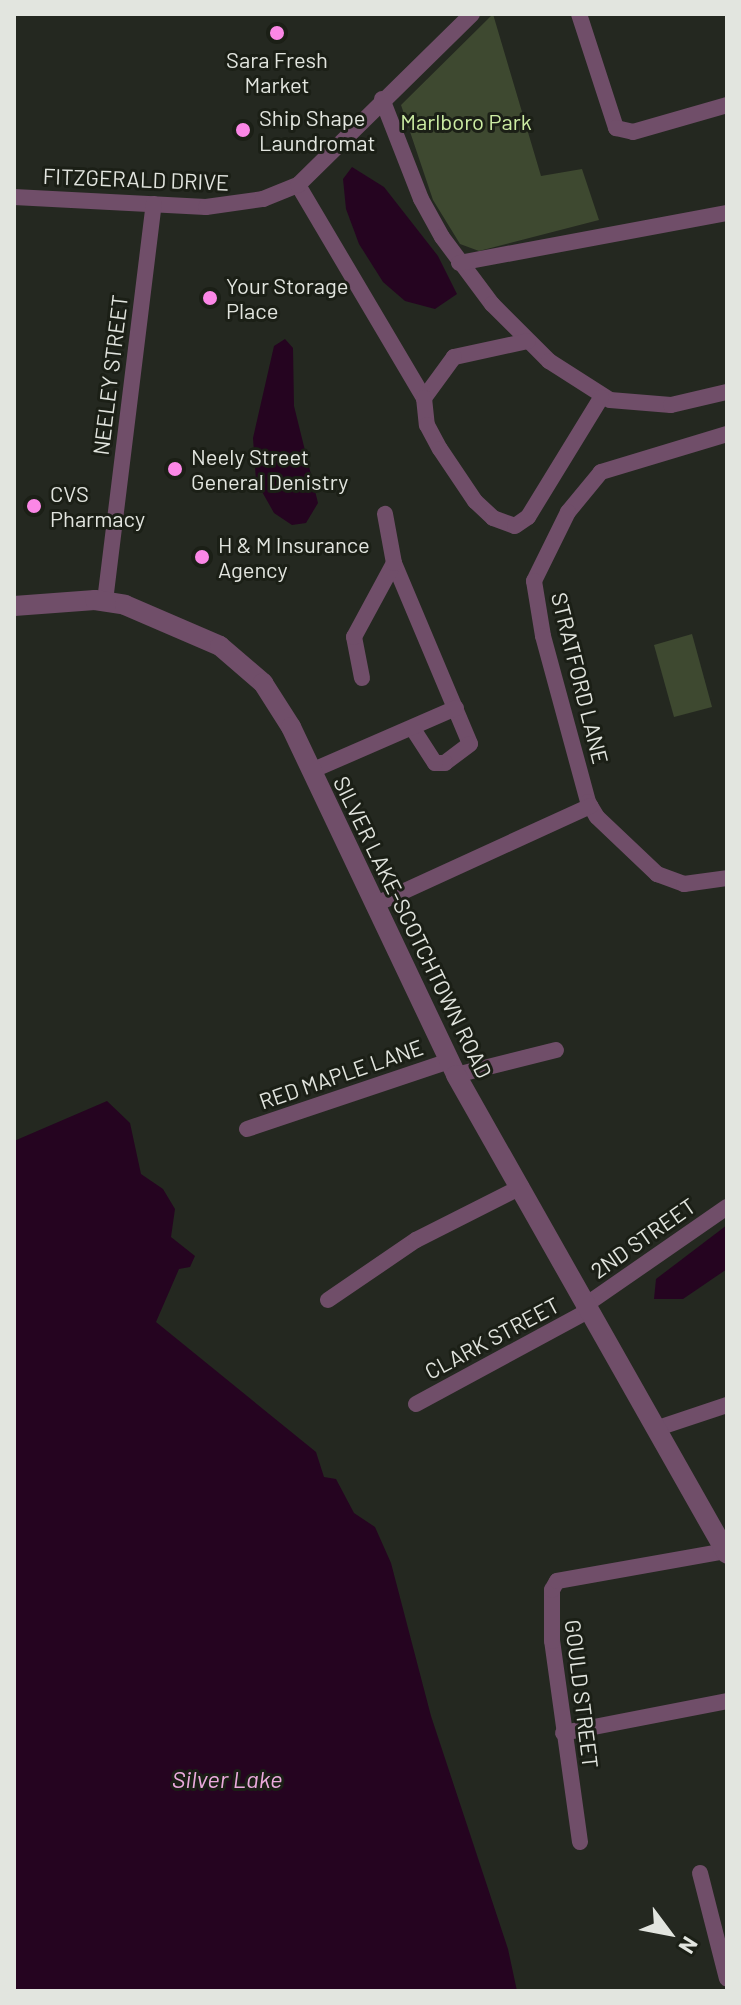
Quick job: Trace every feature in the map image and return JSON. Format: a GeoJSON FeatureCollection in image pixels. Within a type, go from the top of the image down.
{"type":"FeatureCollection","features":[{"type":"Feature","properties":{"kind":"street","name":"FITZGERALD DRIVE"},"geometry":{"type":"LineString","coordinates":[[14,197],[235,206],[298,185],[382,99],[472,14]]}},
{"type":"Feature","properties":{"kind":"street"},"geometry":{"type":"LineString","coordinates":[[579,14],[616,128],[633,132],[727,105]]}},
{"type":"Feature","properties":{"kind":"street"},"geometry":{"type":"LineString","coordinates":[[382,99],[421,199],[459,263],[528,341],[601,398],[671,405],[727,392]]}},
{"type":"Feature","properties":{"kind":"street"},"geometry":{"type":"LineString","coordinates":[[298,185],[424,398],[427,425],[475,501],[493,518],[515,526],[541,499],[601,398]]}},
{"type":"Feature","properties":{"kind":"street","name":"NEELEY STREET"},"geometry":{"type":"LineString","coordinates":[[105,601],[154,204]]}},
{"type":"Feature","properties":{"kind":"street"},"geometry":{"type":"LineString","coordinates":[[459,263],[727,213]]}},
{"type":"Feature","properties":{"kind":"street"},"geometry":{"type":"LineString","coordinates":[[424,398],[454,357],[528,341]]}},
{"type":"Feature","properties":{"kind":"street","name":"STRATFORD LANE"},"geometry":{"type":"LineString","coordinates":[[727,434],[621,462],[601,472],[568,512],[534,581],[543,636],[590,806],[632,854],[657,874],[684,884],[727,878]]}},
{"type":"Feature","properties":{"kind":"street"},"geometry":{"type":"LineString","coordinates":[[385,514],[394,563],[470,744],[445,763],[435,763],[413,729]]}},
{"type":"Feature","properties":{"kind":"street"},"geometry":{"type":"LineString","coordinates":[[362,678],[354,637],[394,563]]}},
{"type":"Feature","properties":{"kind":"street","name":"SILVER LAKE-SCOTCHTOWN ROAD"},"geometry":{"type":"LineString","coordinates":[[14,606],[105,601],[194,632],[244,662],[273,696],[453,1068],[726,1552]]}},
{"type":"Feature","properties":{"kind":"street"},"geometry":{"type":"LineString","coordinates":[[311,771],[456,708]]}},
{"type":"Feature","properties":{"kind":"street"},"geometry":{"type":"LineString","coordinates":[[374,905],[590,806]]}},
{"type":"Feature","properties":{"kind":"street","name":"RED MAPLE LANE"},"geometry":{"type":"LineString","coordinates":[[247,1129],[453,1068],[556,1050]]}},
{"type":"Feature","properties":{"kind":"street"},"geometry":{"type":"LineString","coordinates":[[328,1300],[416,1240],[521,1187]]}},
{"type":"Feature","properties":{"kind":"street","name":"2ND STREET"},"geometry":{"type":"LineString","coordinates":[[586,1308],[727,1207]]}},
{"type":"Feature","properties":{"kind":"street","name":"CLARK STREET"},"geometry":{"type":"LineString","coordinates":[[416,1404],[586,1308]]}},
{"type":"Feature","properties":{"kind":"street"},"geometry":{"type":"LineString","coordinates":[[658,1428],[727,1405]]}},
{"type":"Feature","properties":{"kind":"street","name":"GOULD STREET"},"geometry":{"type":"LineString","coordinates":[[580,1842],[563,1733],[548,1602],[557,1581],[726,1552]]}},
{"type":"Feature","properties":{"kind":"street"},"geometry":{"type":"LineString","coordinates":[[563,1733],[727,1701]]}},
{"type":"Feature","properties":{"kind":"street"},"geometry":{"type":"LineString","coordinates":[[700,1873],[727,1979]]}},
{"type":"Feature","properties":{"kind":"green space","name":"Marlboro Park"},"geometry":{"type":"Polygon","coordinates":[[[493,14],[541,176],[582,169],[599,220],[479,251],[460,244],[433,200],[401,105],[493,14]]]}},
{"type":"Feature","properties":{"kind":"green space"},"geometry":{"type":"Polygon","coordinates":[[[692,634],[712,707],[674,717],[654,645],[692,634]]]}},
{"type":"Feature","properties":{"kind":"water"},"geometry":{"type":"Polygon","coordinates":[[[352,167],[384,187],[438,256],[457,294],[435,309],[405,301],[383,282],[359,244],[346,209],[343,179],[352,167]]]}},
{"type":"Feature","properties":{"kind":"water"},"geometry":{"type":"Polygon","coordinates":[[[285,339],[293,348],[294,406],[318,503],[306,523],[292,525],[274,513],[256,481],[253,438],[274,346],[285,339]]]}},
{"type":"Feature","properties":{"kind":"water","name":"Silver Lake"},"geometry":{"type":"Polygon","coordinates":[[[107,1101],[130,1123],[141,1174],[163,1189],[175,1209],[171,1237],[195,1256],[190,1267],[179,1269],[156,1322],[316,1452],[324,1477],[336,1479],[354,1513],[375,1527],[391,1563],[431,1716],[508,1949],[517,1991],[14,1991],[14,1141],[107,1101]]]}},
{"type":"Feature","properties":{"kind":"water"},"geometry":{"type":"Polygon","coordinates":[[[727,1225],[727,1269],[683,1299],[654,1299],[656,1279],[727,1225]]]}},
{"type":"Feature","properties":{"kind":"place","name":"Sara Fresh Market"},"geometry":{"type":"Point","coordinates":[277,33]}},
{"type":"Feature","properties":{"kind":"place","name":"Ship Shape Laundromat"},"geometry":{"type":"Point","coordinates":[243,130]}},
{"type":"Feature","properties":{"kind":"place","name":"Your Storage Place"},"geometry":{"type":"Point","coordinates":[210,298]}},
{"type":"Feature","properties":{"kind":"place","name":"Neely Street General Denistry"},"geometry":{"type":"Point","coordinates":[175,469]}},
{"type":"Feature","properties":{"kind":"place","name":"CVS Pharmacy"},"geometry":{"type":"Point","coordinates":[34,506]}},
{"type":"Feature","properties":{"kind":"place","name":"H & M Insurance Agency"},"geometry":{"type":"Point","coordinates":[202,557]}}]}
